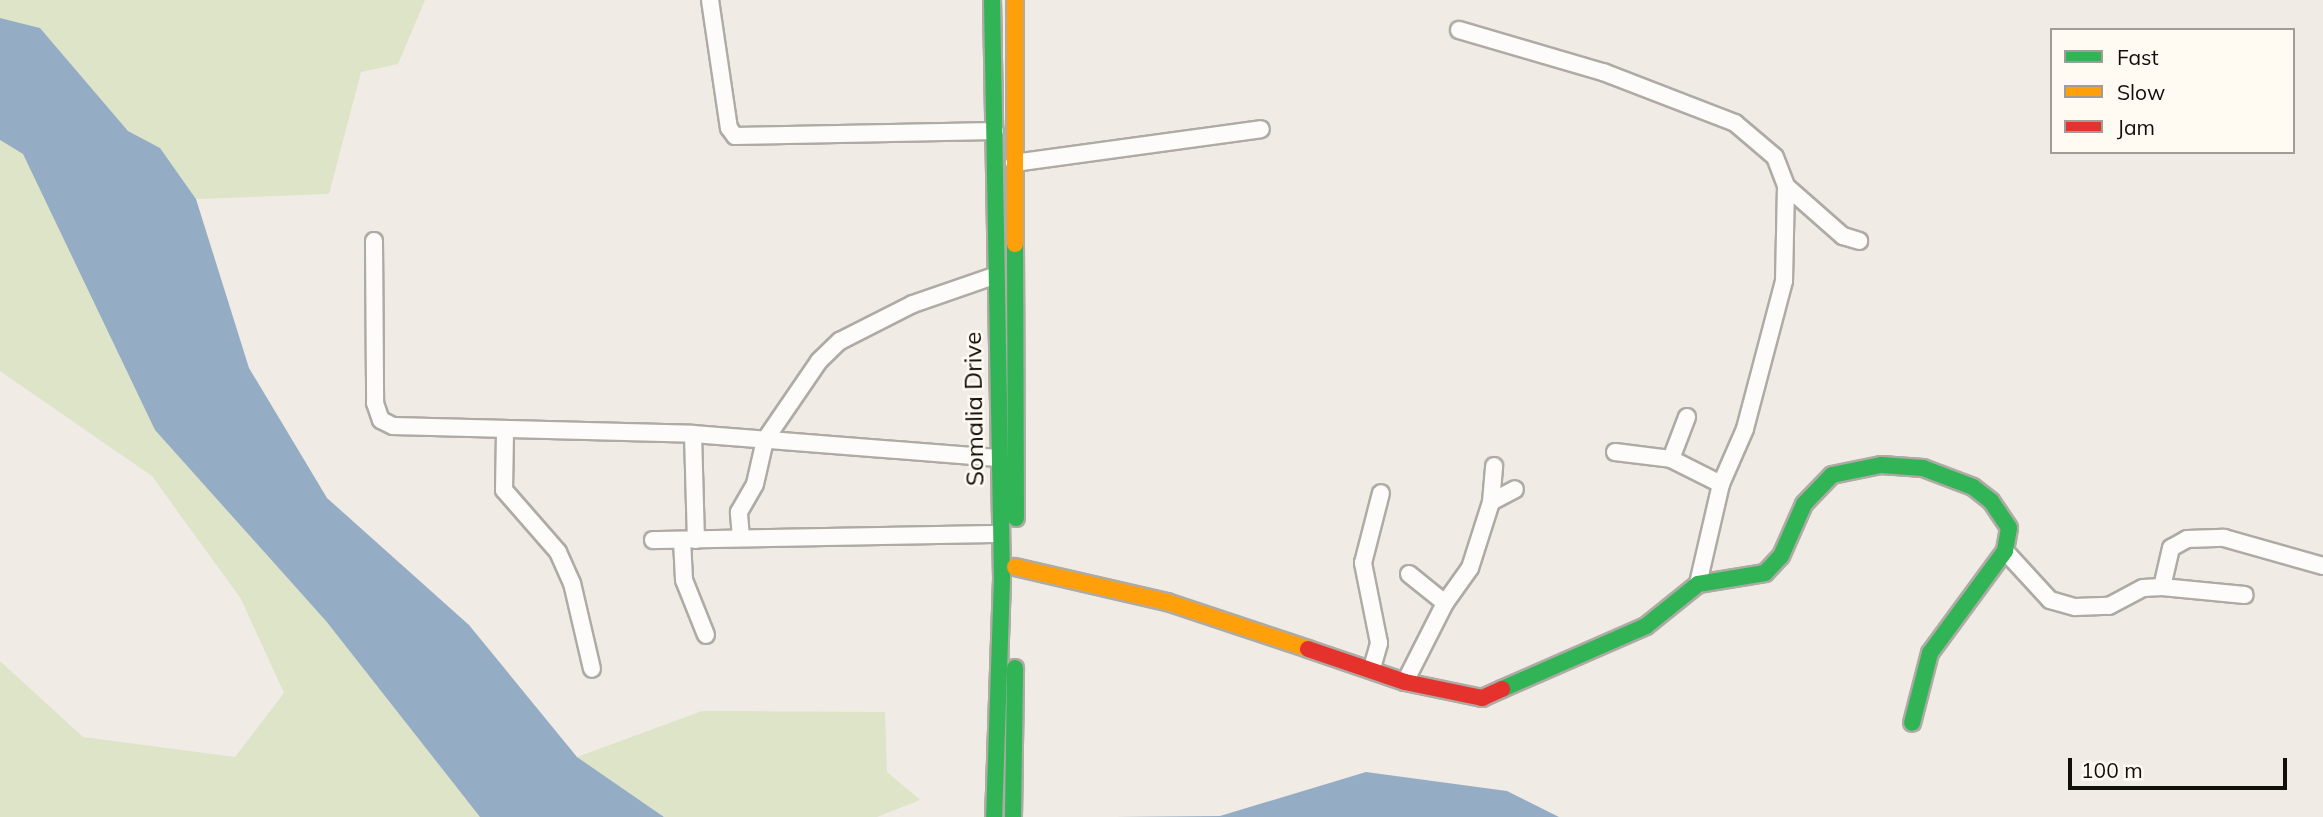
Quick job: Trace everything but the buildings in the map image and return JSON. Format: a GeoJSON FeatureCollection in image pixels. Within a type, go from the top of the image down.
{"type":"FeatureCollection","features":[{"type":"Feature","properties":{"kind":"main road","name":"Somalia Drive"},"geometry":{"type":"LineString","coordinates":[[992,0],[999,534],[994,817]]}},
{"type":"Feature","properties":{"kind":"main road","name":"Somalia Drive"},"geometry":{"type":"LineString","coordinates":[[1013,817],[1015,0]]}},
{"type":"Feature","properties":{"kind":"main road"},"geometry":{"type":"LineString","coordinates":[[1015,567],[1167,602],[1372,668],[1405,682],[1472,698],[1495,694],[1554,662],[1646,626],[1698,584],[1765,573],[1781,556],[1817,488],[1832,475],[1881,465],[1950,474],[1972,487],[2005,518],[2009,528],[2006,551],[1930,653],[1912,723]]}},
{"type":"Feature","properties":{"kind":"street"},"geometry":{"type":"LineString","coordinates":[[710,0],[729,128],[735,136],[995,131]]}},
{"type":"Feature","properties":{"kind":"street"},"geometry":{"type":"LineString","coordinates":[[1459,30],[1603,72],[1735,123],[1775,157],[1786,186],[1784,281],[1745,429],[1721,484],[1698,584]]}},
{"type":"Feature","properties":{"kind":"street"},"geometry":{"type":"LineString","coordinates":[[1014,163],[1261,129]]}},
{"type":"Feature","properties":{"kind":"street"},"geometry":{"type":"LineString","coordinates":[[1786,186],[1843,236],[1860,241]]}},
{"type":"Feature","properties":{"kind":"street"},"geometry":{"type":"LineString","coordinates":[[374,241],[375,404],[381,420],[393,426],[505,433],[693,434],[998,458]]}},
{"type":"Feature","properties":{"kind":"street"},"geometry":{"type":"LineString","coordinates":[[741,537],[739,512],[755,484],[765,440],[798,387],[840,341],[931,295],[994,276]]}},
{"type":"Feature","properties":{"kind":"street"},"geometry":{"type":"LineString","coordinates":[[1671,459],[1688,417]]}},
{"type":"Feature","properties":{"kind":"street"},"geometry":{"type":"LineString","coordinates":[[505,433],[504,490],[558,552],[572,583],[592,669]]}},
{"type":"Feature","properties":{"kind":"street"},"geometry":{"type":"LineString","coordinates":[[693,434],[689,540],[684,580],[706,635]]}},
{"type":"Feature","properties":{"kind":"street"},"geometry":{"type":"LineString","coordinates":[[1615,452],[1671,459],[1721,484]]}},
{"type":"Feature","properties":{"kind":"street"},"geometry":{"type":"LineString","coordinates":[[1405,682],[1445,603],[1470,568],[1491,502],[1494,466]]}},
{"type":"Feature","properties":{"kind":"street"},"geometry":{"type":"LineString","coordinates":[[1491,502],[1515,489]]}},
{"type":"Feature","properties":{"kind":"street"},"geometry":{"type":"LineString","coordinates":[[1372,668],[1380,643],[1363,563],[1381,494]]}},
{"type":"Feature","properties":{"kind":"street"},"geometry":{"type":"LineString","coordinates":[[653,540],[999,534]]}},
{"type":"Feature","properties":{"kind":"street"},"geometry":{"type":"LineString","coordinates":[[2162,587],[2171,548],[2187,539],[2224,538],[2323,566]]}},
{"type":"Feature","properties":{"kind":"street"},"geometry":{"type":"LineString","coordinates":[[2006,551],[2050,600],[2075,607],[2109,606],[2143,588],[2162,587],[2245,595]]}},
{"type":"Feature","properties":{"kind":"street"},"geometry":{"type":"LineString","coordinates":[[1409,574],[1445,603]]}},
{"type":"Feature","properties":{"kind":"green space"},"geometry":{"type":"Polygon","coordinates":[[[0,0],[425,0],[398,64],[361,72],[329,194],[196,199],[160,149],[128,131],[40,28],[0,18],[0,0]]]}},
{"type":"Feature","properties":{"kind":"green space"},"geometry":{"type":"Polygon","coordinates":[[[0,140],[23,154],[326,621],[480,817],[0,817],[0,661],[83,737],[235,757],[284,693],[241,599],[152,476],[0,371],[0,140]]]}},
{"type":"Feature","properties":{"kind":"green space"},"geometry":{"type":"Polygon","coordinates":[[[702,711],[885,712],[887,772],[920,800],[877,817],[664,817],[577,757],[702,711]]]}},
{"type":"Feature","properties":{"kind":"water"},"geometry":{"type":"Polygon","coordinates":[[[0,18],[40,28],[128,131],[160,148],[196,199],[249,368],[327,498],[469,625],[577,757],[664,817],[480,817],[326,621],[155,430],[23,154],[0,140],[0,18]]]}},
{"type":"Feature","properties":{"kind":"water"},"geometry":{"type":"Polygon","coordinates":[[[1366,772],[1507,791],[1559,817],[1115,817],[1220,816],[1366,772]]]}},
{"type":"Feature","properties":{"kind":"traffic: fast"},"geometry":{"type":"LineString","coordinates":[[992,0],[1002,579],[994,817]]}},
{"type":"Feature","properties":{"kind":"traffic: fast"},"geometry":{"type":"LineString","coordinates":[[1015,244],[1016,518]]}},
{"type":"Feature","properties":{"kind":"traffic: fast"},"geometry":{"type":"LineString","coordinates":[[1502,689],[1646,626],[1698,584],[1765,573],[1781,556],[1804,504],[1832,475],[1881,465],[1923,468],[1973,487],[1991,501],[2009,528],[2005,551],[1930,653],[1912,723]]}},
{"type":"Feature","properties":{"kind":"traffic: fast"},"geometry":{"type":"LineString","coordinates":[[1013,817],[1015,668]]}},
{"type":"Feature","properties":{"kind":"traffic: slow"},"geometry":{"type":"LineString","coordinates":[[1015,0],[1015,244]]}},
{"type":"Feature","properties":{"kind":"traffic: slow"},"geometry":{"type":"LineString","coordinates":[[1015,567],[1167,602],[1308,649]]}},
{"type":"Feature","properties":{"kind":"traffic: jam"},"geometry":{"type":"LineString","coordinates":[[1308,649],[1405,682],[1482,698],[1502,689]]}}]}
